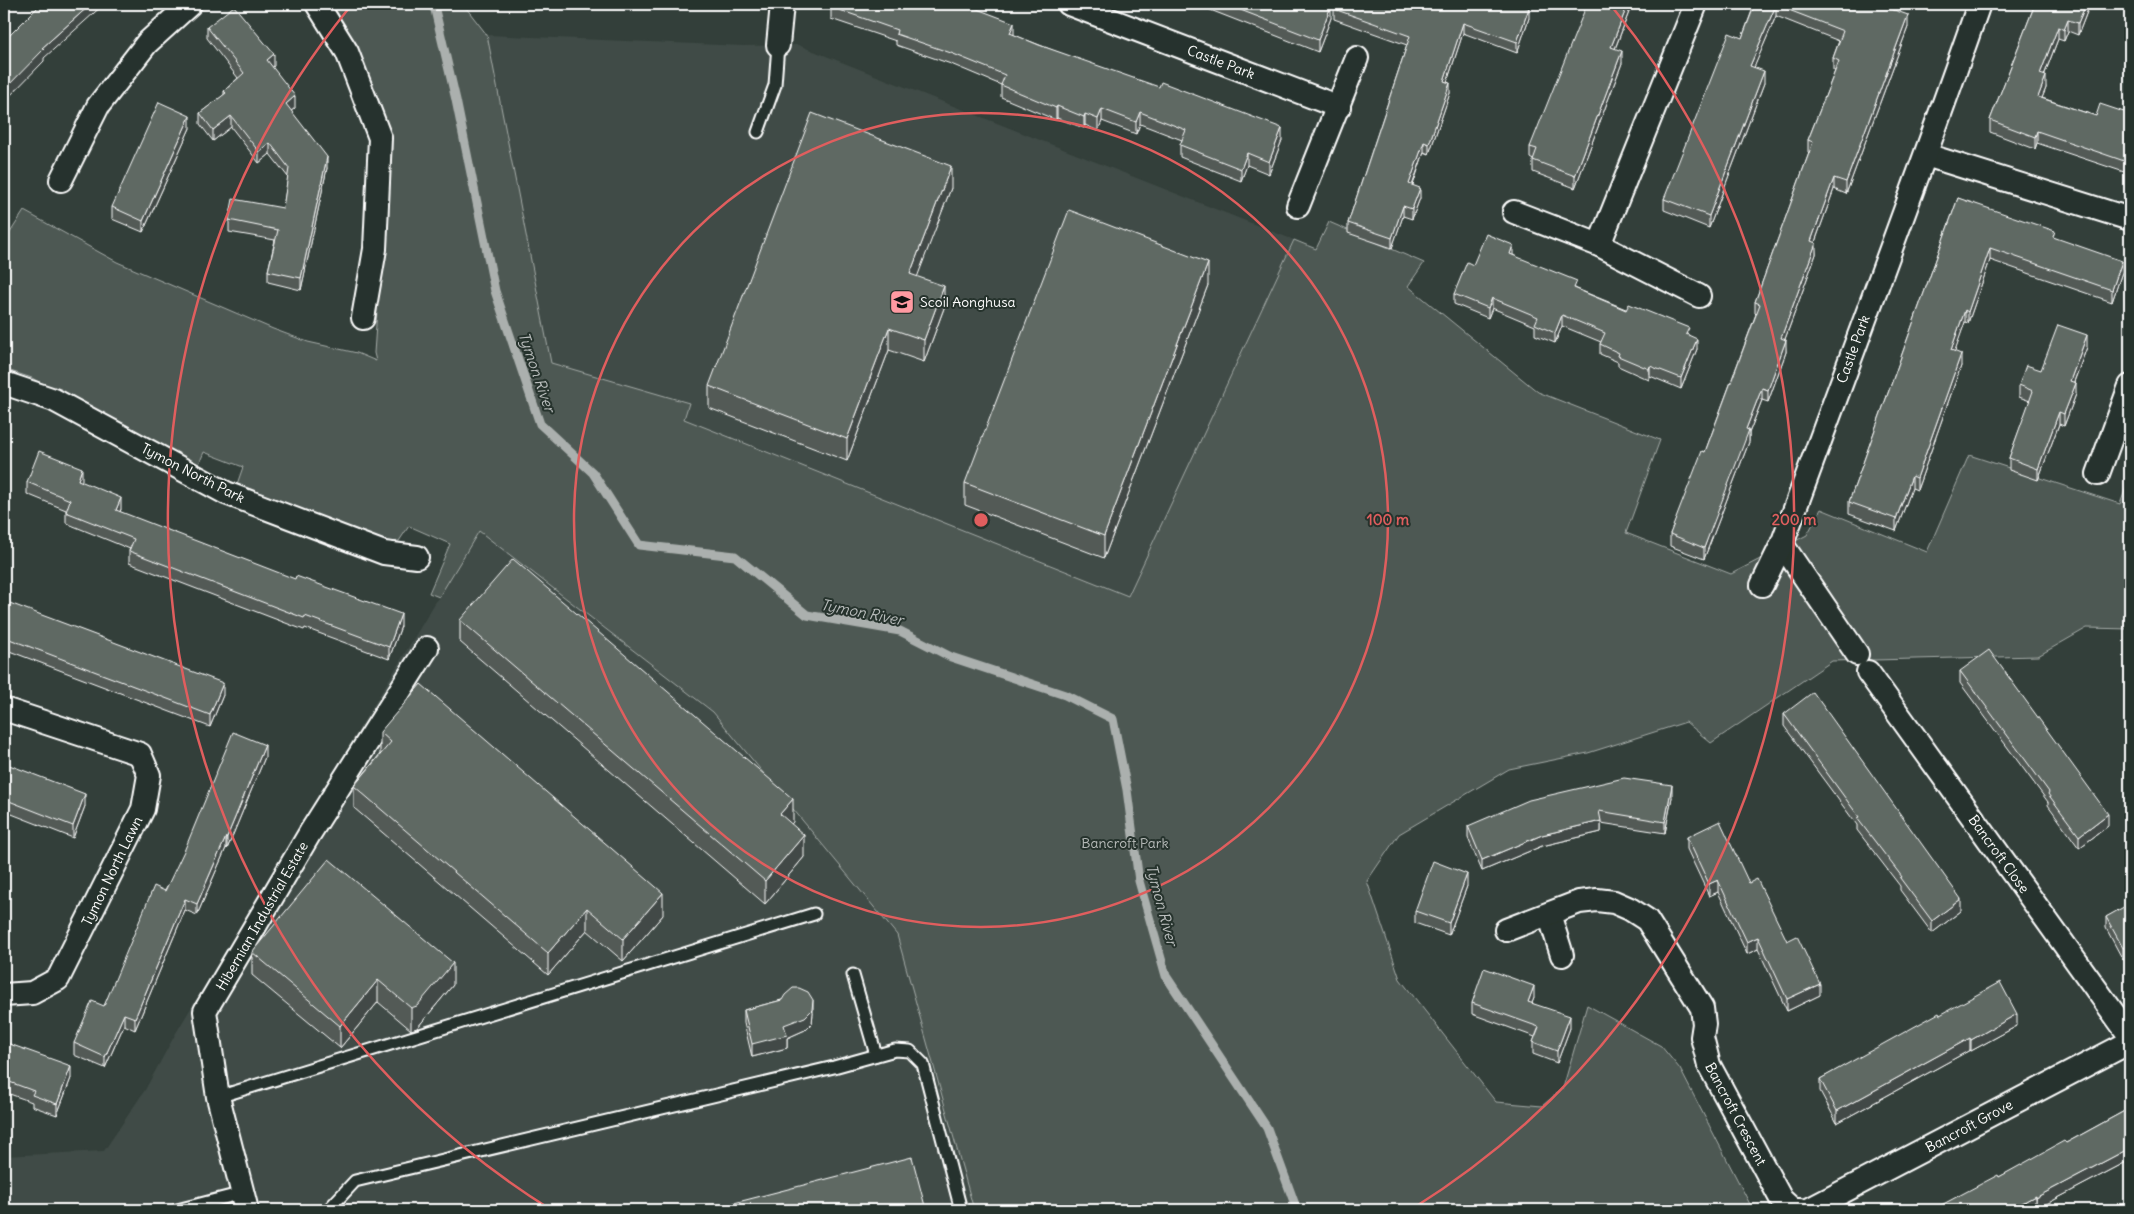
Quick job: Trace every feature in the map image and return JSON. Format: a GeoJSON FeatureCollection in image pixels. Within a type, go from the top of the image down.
{"type":"FeatureCollection","features":[{"type":"Feature","properties":{"kind":"street"},"geometry":{"type":"LineString","coordinates":[[62,180],[98,106],[146,43],[190,4]]}},
{"type":"Feature","properties":{"kind":"street"},"geometry":{"type":"LineString","coordinates":[[317,4],[347,52],[380,138],[375,249],[363,318]]}},
{"type":"Feature","properties":{"kind":"street"},"geometry":{"type":"LineString","coordinates":[[778,45],[782,4]]}},
{"type":"Feature","properties":{"kind":"street","name":"Castle Park"},"geometry":{"type":"LineString","coordinates":[[1069,4],[1106,10],[1340,107]]}},
{"type":"Feature","properties":{"kind":"street"},"geometry":{"type":"LineString","coordinates":[[1599,245],[1696,4]]}},
{"type":"Feature","properties":{"kind":"street","name":"Castle Park"},"geometry":{"type":"LineString","coordinates":[[1762,585],[1782,544],[1980,4]]}},
{"type":"Feature","properties":{"kind":"street"},"geometry":{"type":"LineString","coordinates":[[1298,206],[1340,107],[1357,58]]}},
{"type":"Feature","properties":{"kind":"street"},"geometry":{"type":"LineString","coordinates":[[1926,155],[2130,220]]}},
{"type":"Feature","properties":{"kind":"street"},"geometry":{"type":"LineString","coordinates":[[1514,212],[1599,245],[1699,296]]}},
{"type":"Feature","properties":{"kind":"street","name":"Tymon North Park"},"geometry":{"type":"LineString","coordinates":[[4,383],[54,400],[226,493],[384,552],[417,557]]}},
{"type":"Feature","properties":{"kind":"street"},"geometry":{"type":"LineString","coordinates":[[2098,474],[2130,386]]}},
{"type":"Feature","properties":{"kind":"street","name":"Bancroft Close"},"geometry":{"type":"LineString","coordinates":[[1782,544],[1862,663],[2130,1036]]}},
{"type":"Feature","properties":{"kind":"street","name":"Hibernian Industrial Estate"},"geometry":{"type":"LineString","coordinates":[[245,1202],[218,1097],[205,1011],[310,833],[427,648]]}},
{"type":"Feature","properties":{"kind":"street","name":"Tymon North Lawn"},"geometry":{"type":"LineString","coordinates":[[4,710],[140,754],[149,775],[143,809],[58,979],[32,993],[4,995]]}},
{"type":"Feature","properties":{"kind":"street","name":"Bancroft Crescent"},"geometry":{"type":"LineString","coordinates":[[1506,930],[1579,902],[1597,900],[1614,902],[1630,909],[1647,920],[1702,1008],[1704,1024],[1702,1037],[1709,1065],[1781,1199],[1793,1210]]}},
{"type":"Feature","properties":{"kind":"street"},"geometry":{"type":"LineString","coordinates":[[1549,914],[1562,955]]}},
{"type":"Feature","properties":{"kind":"street","name":"Bancroft Grove"},"geometry":{"type":"LineString","coordinates":[[1808,1210],[2130,1042]]}},
{"type":"Feature","properties":{"kind":"street"},"geometry":{"type":"LineString","coordinates":[[1793,1210],[1800,1210]]}},
{"type":"Feature","properties":{"kind":"lane"},"geometry":{"type":"LineString","coordinates":[[758,132],[775,85],[778,45]]}},
{"type":"Feature","properties":{"kind":"lane"},"geometry":{"type":"LineString","coordinates":[[218,1097],[814,914]]}},
{"type":"Feature","properties":{"kind":"lane"},"geometry":{"type":"LineString","coordinates":[[853,975],[876,1056]]}},
{"type":"Feature","properties":{"kind":"lane"},"geometry":{"type":"LineString","coordinates":[[328,1210],[355,1181],[824,1070],[895,1050],[910,1051],[923,1064],[961,1210]]}},
{"type":"Feature","properties":{"kind":"lane"},"geometry":{"type":"LineString","coordinates":[[177,1210],[245,1202]]}},
{"type":"Feature","properties":{"kind":"shaded area","name":"Scoil Aonghusa"},"geometry":{"type":"Polygon","coordinates":[[[487,35],[743,46],[798,45],[1294,240],[1128,596],[684,419],[689,403],[551,363],[487,35]]]}},
{"type":"Feature","properties":{"kind":"shaded area"},"geometry":{"type":"Polygon","coordinates":[[[479,530],[713,712],[897,935],[974,1210],[4,1210],[4,1156],[104,1151],[145,1090],[176,1033],[479,530]]]}},
{"type":"Feature","properties":{"kind":"green space","name":"Bancroft Park"},"geometry":{"type":"Polygon","coordinates":[[[323,4],[463,4],[487,35],[551,363],[689,403],[684,419],[1128,596],[1294,240],[1316,249],[1329,222],[1424,263],[1408,286],[1538,392],[1660,440],[1626,533],[1731,574],[1807,535],[1821,509],[1927,552],[1969,455],[2120,504],[2130,477],[2130,629],[2087,628],[2038,656],[1832,661],[1711,743],[1686,722],[1588,753],[1509,769],[1399,834],[1367,881],[1400,979],[1496,1102],[1542,1106],[1563,1088],[1587,1005],[1661,1046],[1680,1069],[1753,1210],[974,1210],[897,935],[713,712],[479,531],[439,597],[429,593],[450,544],[409,526],[399,541],[387,543],[236,487],[243,467],[204,452],[196,471],[32,378],[4,369],[4,242],[24,211],[117,262],[273,329],[308,342],[357,353],[376,361],[374,353],[389,142],[323,4]]]}},
{"type":"Feature","properties":{"kind":"building"},"geometry":{"type":"Polygon","coordinates":[[[41,4],[91,4],[42,48],[44,49],[4,90],[4,41],[41,4]]]}},
{"type":"Feature","properties":{"kind":"building"},"geometry":{"type":"Polygon","coordinates":[[[832,4],[964,4],[1014,23],[1010,33],[1039,45],[1159,87],[1161,82],[1282,128],[1269,162],[1247,153],[1241,169],[1180,145],[1186,130],[1140,112],[1136,122],[1102,109],[1098,119],[1085,114],[1084,117],[1057,106],[1056,108],[1001,85],[1005,75],[951,53],[896,34],[897,30],[831,7],[832,4]]]}},
{"type":"Feature","properties":{"kind":"building"},"geometry":{"type":"Polygon","coordinates":[[[1225,4],[1324,4],[1331,6],[1318,40],[1225,4]]]}},
{"type":"Feature","properties":{"kind":"building"},"geometry":{"type":"Polygon","coordinates":[[[1336,4],[1517,4],[1529,8],[1517,42],[1463,23],[1444,81],[1450,83],[1429,144],[1424,142],[1409,184],[1420,188],[1412,209],[1403,206],[1392,238],[1348,223],[1410,36],[1334,9],[1336,4]]]}},
{"type":"Feature","properties":{"kind":"building"},"geometry":{"type":"Polygon","coordinates":[[[1587,4],[1628,4],[1611,47],[1622,51],[1575,176],[1533,160],[1537,149],[1530,147],[1587,4]]]}},
{"type":"Feature","properties":{"kind":"building"},"geometry":{"type":"Polygon","coordinates":[[[1755,4],[1884,4],[1883,6],[1908,15],[1846,182],[1834,178],[1811,241],[1816,243],[1781,338],[1786,340],[1768,390],[1762,388],[1746,429],[1749,430],[1704,548],[1670,534],[1702,451],[1705,452],[1760,304],[1755,302],[1813,142],[1808,140],[1839,61],[1833,58],[1843,31],[1776,5],[1750,66],[1764,71],[1709,216],[1664,199],[1729,33],[1742,38],[1755,4]]]}},
{"type":"Feature","properties":{"kind":"building"},"geometry":{"type":"Polygon","coordinates":[[[2035,4],[2086,4],[2078,23],[2068,20],[2064,30],[2058,27],[2040,74],[2046,76],[2038,97],[2096,116],[2100,104],[2130,114],[2130,163],[2037,131],[2035,137],[1990,120],[2035,4]]]}},
{"type":"Feature","properties":{"kind":"building"},"geometry":{"type":"Polygon","coordinates":[[[234,6],[274,54],[267,60],[295,96],[286,104],[327,157],[301,278],[268,271],[278,230],[229,220],[233,199],[283,208],[289,168],[270,143],[259,152],[231,116],[213,130],[200,113],[226,93],[224,91],[244,73],[207,27],[234,6]]]}},
{"type":"Feature","properties":{"kind":"building"},"geometry":{"type":"Polygon","coordinates":[[[4,94],[10,100],[4,107],[4,94]]]}},
{"type":"Feature","properties":{"kind":"building"},"geometry":{"type":"Polygon","coordinates":[[[159,102],[190,116],[143,221],[112,207],[159,102]]]}},
{"type":"Feature","properties":{"kind":"building"},"geometry":{"type":"Polygon","coordinates":[[[812,113],[951,166],[910,274],[944,286],[924,340],[889,328],[847,439],[709,386],[812,113]]]}},
{"type":"Feature","properties":{"kind":"building"},"geometry":{"type":"Polygon","coordinates":[[[1958,198],[2055,231],[2053,237],[2122,261],[2112,290],[1990,248],[1968,312],[1965,310],[1951,350],[1961,354],[1917,478],[1912,476],[1896,519],[1849,502],[1958,198]]]}},
{"type":"Feature","properties":{"kind":"building"},"geometry":{"type":"Polygon","coordinates":[[[1069,210],[1208,263],[1104,536],[965,483],[1069,210]]]}},
{"type":"Feature","properties":{"kind":"building"},"geometry":{"type":"Polygon","coordinates":[[[1486,234],[1513,245],[1510,254],[1577,281],[1574,288],[1626,310],[1629,304],[1689,328],[1686,334],[1697,339],[1681,378],[1650,366],[1649,369],[1618,356],[1619,353],[1600,344],[1605,333],[1562,315],[1555,333],[1535,324],[1538,317],[1492,298],[1488,308],[1454,294],[1467,262],[1473,265],[1486,234]]]}},
{"type":"Feature","properties":{"kind":"building"},"geometry":{"type":"Polygon","coordinates":[[[2058,325],[2087,335],[2070,381],[2076,383],[2064,414],[2059,412],[2038,469],[2009,458],[2033,391],[2019,385],[2026,365],[2041,370],[2058,325]]]}},
{"type":"Feature","properties":{"kind":"building"},"geometry":{"type":"Polygon","coordinates":[[[39,451],[82,468],[78,480],[121,498],[116,510],[295,579],[296,576],[401,614],[389,647],[305,616],[304,618],[129,551],[134,539],[66,512],[70,500],[27,482],[39,451]]]}},
{"type":"Feature","properties":{"kind":"building"},"geometry":{"type":"Polygon","coordinates":[[[513,559],[793,799],[780,814],[804,835],[765,881],[460,620],[513,559]]]}},
{"type":"Feature","properties":{"kind":"building"},"geometry":{"type":"Polygon","coordinates":[[[7,602],[223,683],[210,715],[4,637],[4,612],[7,602]]]}},
{"type":"Feature","properties":{"kind":"building"},"geometry":{"type":"Polygon","coordinates":[[[1989,650],[2108,814],[2079,836],[1960,671],[1989,650]]]}},
{"type":"Feature","properties":{"kind":"building"},"geometry":{"type":"Polygon","coordinates":[[[421,684],[663,893],[623,939],[587,908],[548,953],[354,786],[391,742],[380,732],[421,684]]]}},
{"type":"Feature","properties":{"kind":"building"},"geometry":{"type":"Polygon","coordinates":[[[1813,692],[1961,899],[1932,921],[1784,714],[1813,692]]]}},
{"type":"Feature","properties":{"kind":"building"},"geometry":{"type":"Polygon","coordinates":[[[233,732],[265,745],[197,904],[185,899],[135,1018],[124,1014],[105,1057],[74,1043],[92,1001],[104,1006],[154,886],[165,891],[185,849],[233,732]]]}},
{"type":"Feature","properties":{"kind":"building"},"geometry":{"type":"Polygon","coordinates":[[[4,763],[85,794],[73,826],[4,799],[4,763]]]}},
{"type":"Feature","properties":{"kind":"building"},"geometry":{"type":"Polygon","coordinates":[[[1624,778],[1672,785],[1665,822],[1599,811],[1601,821],[1542,835],[1482,860],[1468,826],[1529,800],[1624,778]]]}},
{"type":"Feature","properties":{"kind":"building"},"geometry":{"type":"Polygon","coordinates":[[[1720,821],[1749,883],[1757,879],[1787,941],[1797,936],[1820,984],[1787,999],[1758,937],[1747,942],[1718,880],[1709,884],[1687,837],[1720,821]]]}},
{"type":"Feature","properties":{"kind":"building"},"geometry":{"type":"Polygon","coordinates":[[[329,859],[453,963],[417,1006],[411,1008],[378,980],[340,1026],[252,952],[329,859]]]}},
{"type":"Feature","properties":{"kind":"building"},"geometry":{"type":"Polygon","coordinates":[[[1433,861],[1467,874],[1449,923],[1415,911],[1433,861]]]}},
{"type":"Feature","properties":{"kind":"building"},"geometry":{"type":"Polygon","coordinates":[[[2129,904],[2130,945],[2123,948],[2106,917],[2129,904]]]}},
{"type":"Feature","properties":{"kind":"building"},"geometry":{"type":"Polygon","coordinates":[[[1484,968],[1534,986],[1528,1002],[1570,1016],[1557,1051],[1533,1042],[1539,1027],[1472,1003],[1484,968]]]}},
{"type":"Feature","properties":{"kind":"building"},"geometry":{"type":"Polygon","coordinates":[[[2000,982],[2017,1014],[1837,1111],[1820,1079],[1939,1013],[1940,1015],[2000,982]]]}},
{"type":"Feature","properties":{"kind":"building"},"geometry":{"type":"Polygon","coordinates":[[[793,988],[799,988],[808,992],[813,1000],[812,1010],[805,1017],[784,1025],[787,1035],[752,1044],[744,1010],[782,1000],[793,988]]]}},
{"type":"Feature","properties":{"kind":"building"},"geometry":{"type":"Polygon","coordinates":[[[4,1042],[71,1066],[57,1104],[32,1095],[34,1091],[4,1080],[4,1042]]]}},
{"type":"Feature","properties":{"kind":"building"},"geometry":{"type":"Polygon","coordinates":[[[2130,1108],[2130,1148],[2035,1198],[2035,1196],[2009,1210],[1932,1210],[1998,1175],[1999,1177],[2064,1141],[2066,1143],[2130,1108]]]}},
{"type":"Feature","properties":{"kind":"building"},"geometry":{"type":"Polygon","coordinates":[[[912,1157],[926,1210],[707,1210],[912,1157]]]}},
{"type":"Feature","properties":{"kind":"waterway","name":"Tymon River"},"geometry":{"type":"LineString","coordinates":[[431,4],[435,10],[456,100],[495,291],[540,424],[593,473],[639,545],[735,556],[807,615],[900,631],[951,657],[1065,695],[1113,719],[1127,790],[1139,881],[1166,976],[1267,1128],[1297,1210]]}},
{"type":"Feature","properties":{"kind":"place","name":"Scoil Aonghusa"},"geometry":{"type":"Point","coordinates":[902,302]}}]}
